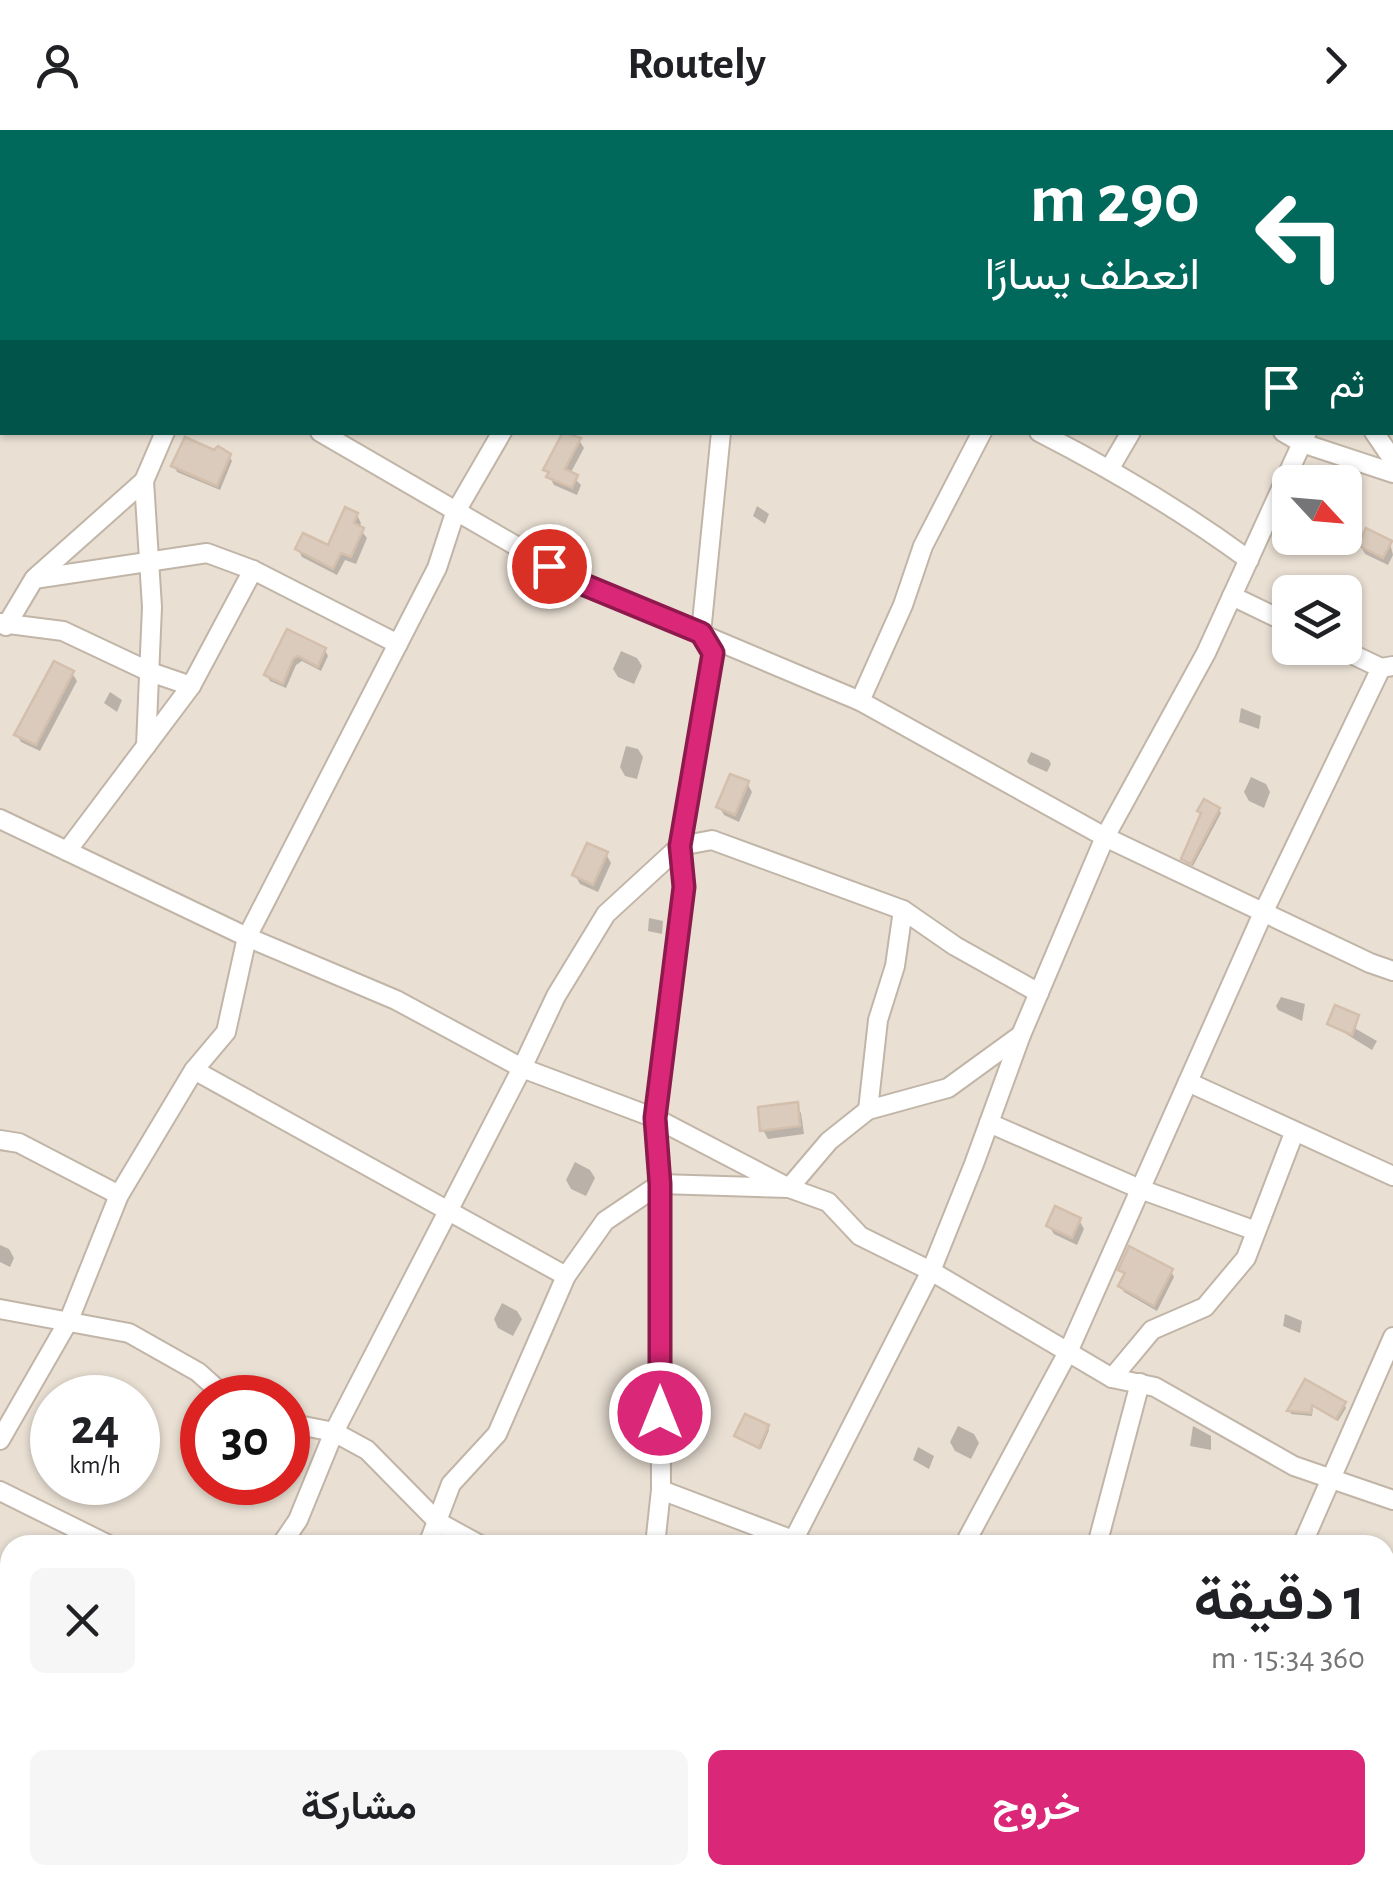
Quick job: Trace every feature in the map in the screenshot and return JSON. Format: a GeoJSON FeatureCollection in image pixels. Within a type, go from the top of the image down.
{"type":"FeatureCollection","features":[{"type":"Feature","properties":{"kind":"street"},"geometry":{"type":"LineString","coordinates":[[164,435],[144,482],[34,579],[3,624],[63,631],[150,672],[191,686]]}},
{"type":"Feature","properties":{"kind":"street"},"geometry":{"type":"LineString","coordinates":[[327,435],[455,514],[580,583],[860,701],[1105,838],[1393,971]]}},
{"type":"Feature","properties":{"kind":"street"},"geometry":{"type":"LineString","coordinates":[[0,1440],[69,1320],[120,1195],[194,1070],[226,1032],[247,937],[437,568],[455,514],[500,435]]}},
{"type":"Feature","properties":{"kind":"street"},"geometry":{"type":"LineString","coordinates":[[657,1535],[661,1490],[660,1184],[655,1118],[684,887],[680,846],[713,653],[701,633],[721,435]]}},
{"type":"Feature","properties":{"kind":"street"},"geometry":{"type":"LineString","coordinates":[[860,701],[924,546],[980,435]]}},
{"type":"Feature","properties":{"kind":"street"},"geometry":{"type":"LineString","coordinates":[[1044,435],[1182,511],[1248,560]]}},
{"type":"Feature","properties":{"kind":"street"},"geometry":{"type":"LineString","coordinates":[[1110,468],[1129,435]]}},
{"type":"Feature","properties":{"kind":"street"},"geometry":{"type":"LineString","coordinates":[[1376,435],[1393,460]]}},
{"type":"Feature","properties":{"kind":"street"},"geometry":{"type":"LineString","coordinates":[[801,1535],[931,1271],[1021,1035],[1105,838],[1206,653],[1305,438],[1393,473]]}},
{"type":"Feature","properties":{"kind":"street"},"geometry":{"type":"LineString","coordinates":[[144,482],[151,561],[146,746]]}},
{"type":"Feature","properties":{"kind":"street"},"geometry":{"type":"LineString","coordinates":[[34,579],[208,553],[252,570],[398,644]]}},
{"type":"Feature","properties":{"kind":"street"},"geometry":{"type":"LineString","coordinates":[[66,851],[191,686],[252,570]]}},
{"type":"Feature","properties":{"kind":"street"},"geometry":{"type":"LineString","coordinates":[[1232,596],[1272,615]]}},
{"type":"Feature","properties":{"kind":"street"},"geometry":{"type":"LineString","coordinates":[[969,1535],[1068,1352],[1263,913],[1387,667],[1362,657]]}},
{"type":"Feature","properties":{"kind":"street"},"geometry":{"type":"LineString","coordinates":[[0,819],[247,937],[396,1000],[522,1068],[655,1118],[789,1188],[828,1202],[860,1236],[931,1271],[1112,1378],[1156,1387],[1294,1466],[1393,1500]]}},
{"type":"Feature","properties":{"kind":"street"},"geometry":{"type":"LineString","coordinates":[[288,1535],[298,1520],[334,1432],[556,996],[606,914],[680,846],[712,840],[904,910],[955,946],[1039,992]]}},
{"type":"Feature","properties":{"kind":"street"},"geometry":{"type":"LineString","coordinates":[[868,1110],[878,1020],[895,966],[904,910]]}},
{"type":"Feature","properties":{"kind":"street"},"geometry":{"type":"LineString","coordinates":[[789,1188],[829,1141],[868,1110],[948,1088],[1021,1035]]}},
{"type":"Feature","properties":{"kind":"street"},"geometry":{"type":"LineString","coordinates":[[194,1070],[566,1276]]}},
{"type":"Feature","properties":{"kind":"street"},"geometry":{"type":"LineString","coordinates":[[1188,1082],[1393,1176]]}},
{"type":"Feature","properties":{"kind":"street"},"geometry":{"type":"LineString","coordinates":[[989,1123],[1140,1189],[1256,1231]]}},
{"type":"Feature","properties":{"kind":"street"},"geometry":{"type":"LineString","coordinates":[[1112,1378],[1152,1330],[1205,1307],[1246,1258],[1294,1133]]}},
{"type":"Feature","properties":{"kind":"street"},"geometry":{"type":"LineString","coordinates":[[0,1140],[18,1143],[120,1195]]}},
{"type":"Feature","properties":{"kind":"street"},"geometry":{"type":"LineString","coordinates":[[432,1535],[451,1484],[497,1434],[566,1276],[606,1221],[660,1184],[789,1188]]}},
{"type":"Feature","properties":{"kind":"street"},"geometry":{"type":"LineString","coordinates":[[0,1309],[130,1333],[201,1375]]}},
{"type":"Feature","properties":{"kind":"street"},"geometry":{"type":"LineString","coordinates":[[1306,1535],[1392,1342]]}},
{"type":"Feature","properties":{"kind":"street"},"geometry":{"type":"LineString","coordinates":[[1101,1535],[1140,1384]]}},
{"type":"Feature","properties":{"kind":"street"},"geometry":{"type":"LineString","coordinates":[[310,1427],[334,1432],[367,1450],[438,1522],[462,1535]]}},
{"type":"Feature","properties":{"kind":"street"},"geometry":{"type":"LineString","coordinates":[[661,1490],[776,1535]]}},
{"type":"Feature","properties":{"kind":"street"},"geometry":{"type":"LineString","coordinates":[[0,1491],[89,1535]]}},
{"type":"Feature","properties":{"kind":"shaded area"},"geometry":{"type":"Polygon","coordinates":[[[0,435],[1393,435],[1393,1535],[0,1535],[0,435]]]}},
{"type":"Feature","properties":{"kind":"building"},"geometry":{"type":"Polygon","coordinates":[[[561,435],[581,438],[565,469],[578,475],[572,488],[546,477],[549,472],[543,470],[561,435]]]}},
{"type":"Feature","properties":{"kind":"building"},"geometry":{"type":"Polygon","coordinates":[[[185,437],[231,454],[217,486],[171,466],[185,437]]]}},
{"type":"Feature","properties":{"kind":"building"},"geometry":{"type":"Polygon","coordinates":[[[345,507],[358,513],[354,523],[364,528],[351,557],[341,553],[333,569],[295,549],[303,533],[328,545],[345,507]]]}},
{"type":"Feature","properties":{"kind":"building"},"geometry":{"type":"Polygon","coordinates":[[[1366,528],[1392,541],[1383,558],[1362,547],[1366,528]]]}},
{"type":"Feature","properties":{"kind":"building"},"geometry":{"type":"Polygon","coordinates":[[[287,629],[326,648],[318,667],[298,656],[293,659],[283,684],[264,675],[287,629]]]}},
{"type":"Feature","properties":{"kind":"building"},"geometry":{"type":"Polygon","coordinates":[[[54,661],[74,671],[36,745],[14,735],[54,661]]]}},
{"type":"Feature","properties":{"kind":"building"},"geometry":{"type":"Polygon","coordinates":[[[730,774],[749,781],[735,815],[716,807],[730,774]]]}},
{"type":"Feature","properties":{"kind":"building"},"geometry":{"type":"Polygon","coordinates":[[[1204,799],[1220,808],[1191,864],[1181,859],[1204,799]]]}},
{"type":"Feature","properties":{"kind":"building"},"geometry":{"type":"Polygon","coordinates":[[[587,843],[608,852],[593,885],[572,875],[587,843]]]}},
{"type":"Feature","properties":{"kind":"building"},"geometry":{"type":"Polygon","coordinates":[[[1335,1005],[1359,1015],[1352,1035],[1327,1024],[1335,1005]]]}},
{"type":"Feature","properties":{"kind":"building"},"geometry":{"type":"Polygon","coordinates":[[[798,1102],[800,1126],[760,1131],[758,1107],[798,1102]]]}},
{"type":"Feature","properties":{"kind":"building"},"geometry":{"type":"Polygon","coordinates":[[[1055,1206],[1081,1218],[1072,1238],[1046,1226],[1055,1206]]]}},
{"type":"Feature","properties":{"kind":"building"},"geometry":{"type":"Polygon","coordinates":[[[1129,1246],[1173,1269],[1154,1306],[1118,1286],[1125,1273],[1118,1270],[1129,1246]]]}},
{"type":"Feature","properties":{"kind":"building"},"geometry":{"type":"Polygon","coordinates":[[[1305,1379],[1346,1402],[1336,1419],[1312,1405],[1311,1413],[1287,1411],[1305,1379]]]}},
{"type":"Feature","properties":{"kind":"building"},"geometry":{"type":"Polygon","coordinates":[[[745,1414],[769,1425],[759,1448],[734,1436],[745,1414]]]}},
{"type":"Feature","properties":{"kind":"route"},"geometry":{"type":"LineString","coordinates":[[549,566],[580,583],[701,633],[713,653],[680,846],[684,887],[655,1118],[660,1184],[660,1413]]}}]}
